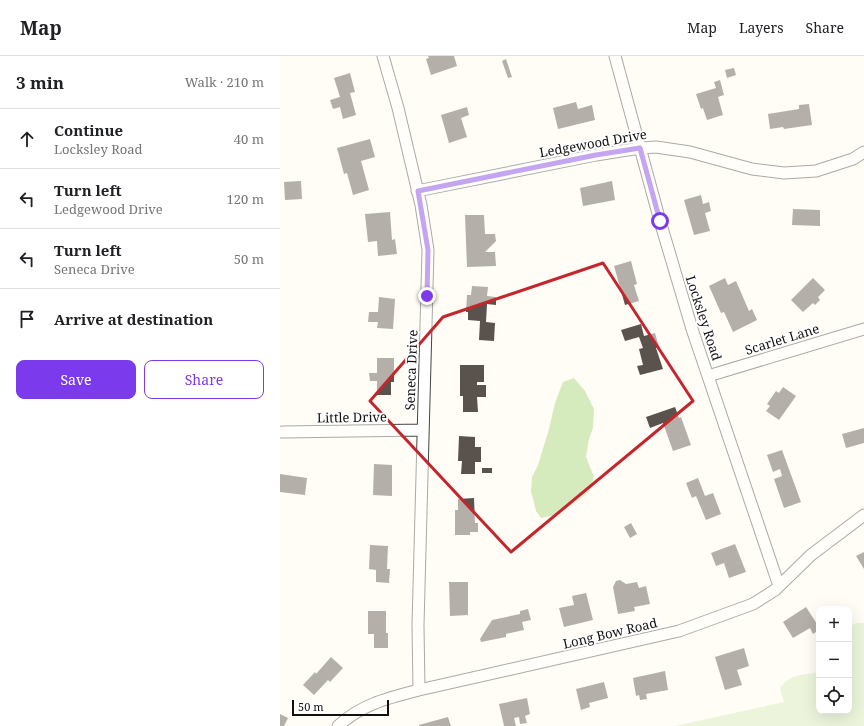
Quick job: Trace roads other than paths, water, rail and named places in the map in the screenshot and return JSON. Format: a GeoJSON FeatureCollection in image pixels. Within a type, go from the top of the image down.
{"type":"FeatureCollection","features":[{"type":"Feature","properties":{"kind":"street","name":"Seneca Drive"},"geometry":{"type":"LineString","coordinates":[[383,56],[398,108],[418,191],[428,250],[418,625],[419,690]]}},
{"type":"Feature","properties":{"kind":"street","name":"Locksley Road"},"geometry":{"type":"LineString","coordinates":[[615,56],[688,315],[779,586]]}},
{"type":"Feature","properties":{"kind":"street","name":"Ledgewood Drive"},"geometry":{"type":"LineString","coordinates":[[418,191],[596,155],[640,148],[656,147],[690,152],[752,169],[784,173],[816,171],[853,159],[864,152]]}},
{"type":"Feature","properties":{"kind":"street","name":"Scarlet Lane"},"geometry":{"type":"LineString","coordinates":[[708,376],[864,329]]}},
{"type":"Feature","properties":{"kind":"street","name":"Little Drive"},"geometry":{"type":"LineString","coordinates":[[282,432],[423,430]]}},
{"type":"Feature","properties":{"kind":"street","name":"Long Bow Road"},"geometry":{"type":"LineString","coordinates":[[338,726],[359,710],[380,700],[679,631],[753,604],[779,586],[811,555],[864,515]]}}]}
